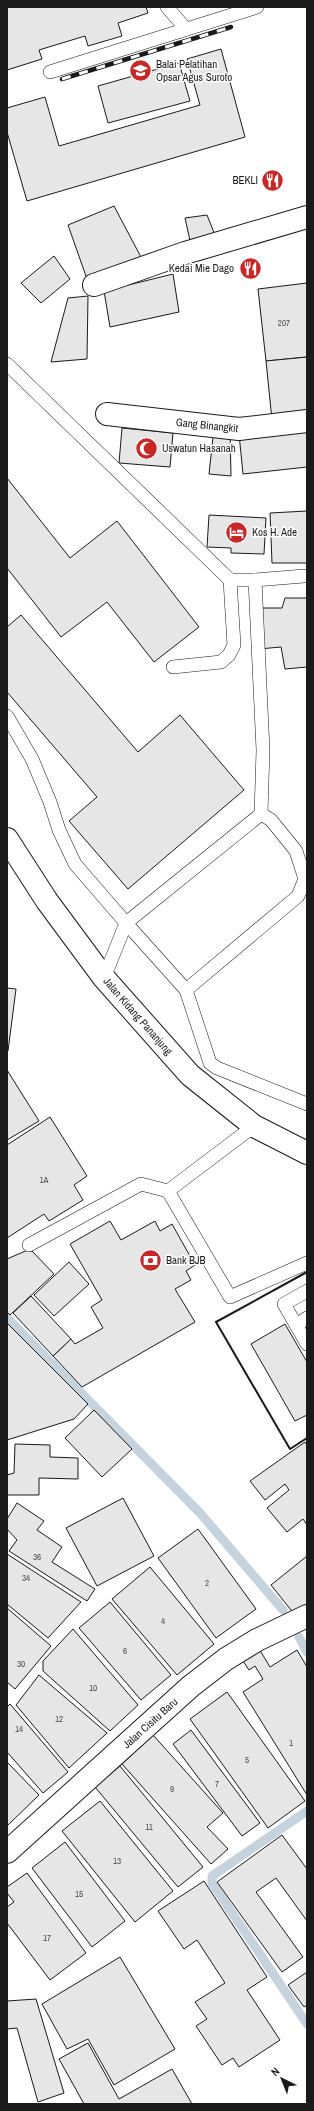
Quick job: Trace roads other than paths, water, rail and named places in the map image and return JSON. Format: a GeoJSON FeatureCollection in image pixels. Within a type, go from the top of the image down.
{"type":"FeatureCollection","features":[{"type":"Feature","properties":{"kind":"street"},"geometry":{"type":"LineString","coordinates":[[94,285],[185,253],[307,217]]}},
{"type":"Feature","properties":{"kind":"street","name":"Gang Binangkit"},"geometry":{"type":"LineString","coordinates":[[107,414],[239,429],[307,421]]}},
{"type":"Feature","properties":{"kind":"street","name":"Jalan Kidang Pananjung"},"geometry":{"type":"LineString","coordinates":[[7,839],[47,901],[104,978],[190,1076],[254,1126],[307,1154]]}},
{"type":"Feature","properties":{"kind":"street","name":"Jalan Cisitu Baru"},"geometry":{"type":"LineString","coordinates":[[7,1852],[197,1681],[226,1659],[257,1640],[307,1616]]}},
{"type":"Feature","properties":{"kind":"lane"},"geometry":{"type":"LineString","coordinates":[[167,7],[185,28]]}},
{"type":"Feature","properties":{"kind":"lane"},"geometry":{"type":"LineString","coordinates":[[50,72],[185,28],[257,7]]}},
{"type":"Feature","properties":{"kind":"lane"},"geometry":{"type":"LineString","coordinates":[[7,364],[230,580],[234,645],[228,655],[221,662],[173,667]]}},
{"type":"Feature","properties":{"kind":"lane"},"geometry":{"type":"LineString","coordinates":[[230,580],[255,580],[304,576]]}},
{"type":"Feature","properties":{"kind":"lane"},"geometry":{"type":"LineString","coordinates":[[104,978],[126,923],[261,814],[263,750],[255,580]]}},
{"type":"Feature","properties":{"kind":"lane"},"geometry":{"type":"LineString","coordinates":[[7,716],[32,759],[60,830],[76,864],[186,990],[210,1062],[217,1068],[307,1104]]}},
{"type":"Feature","properties":{"kind":"lane"},"geometry":{"type":"LineString","coordinates":[[186,990],[298,896],[303,887],[305,879],[296,851],[270,820],[264,814],[261,814]]}},
{"type":"Feature","properties":{"kind":"lane"},"geometry":{"type":"LineString","coordinates":[[168,1191],[254,1126]]}},
{"type":"Feature","properties":{"kind":"lane"},"geometry":{"type":"LineString","coordinates":[[29,1245],[141,1184],[168,1191],[230,1297],[307,1262]]}},
{"type":"Feature","properties":{"kind":"lane"},"geometry":{"type":"LineString","coordinates":[[307,1291],[284,1304],[301,1321],[307,1344]]}},
{"type":"Feature","properties":{"kind":"waterway"},"geometry":{"type":"LineString","coordinates":[[7,1318],[200,1513],[283,1610]]}},
{"type":"Feature","properties":{"kind":"waterway"},"geometry":{"type":"LineString","coordinates":[[299,1637],[307,1652]]}},
{"type":"Feature","properties":{"kind":"waterway"},"geometry":{"type":"LineString","coordinates":[[307,1811],[212,1876],[212,1883],[307,2024]]}},
{"type":"Feature","properties":{"kind":"railway"},"geometry":{"type":"LineString","coordinates":[[62,79],[231,27]]}},
{"type":"Feature","properties":{"kind":"place","name":"Balai Pelatihan Opsar Agus Suroto"},"geometry":{"type":"Point","coordinates":[141,70]}},
{"type":"Feature","properties":{"kind":"place","name":"BEKLI"},"geometry":{"type":"Point","coordinates":[273,180]}},
{"type":"Feature","properties":{"kind":"place","name":"Kedai Mie Dago"},"geometry":{"type":"Point","coordinates":[250,268]}},
{"type":"Feature","properties":{"kind":"place","name":"Uswatun Hasanah"},"geometry":{"type":"Point","coordinates":[146,448]}},
{"type":"Feature","properties":{"kind":"place","name":"Kos H. Ade"},"geometry":{"type":"Point","coordinates":[237,532]}},
{"type":"Feature","properties":{"kind":"place","name":"Bank BJB"},"geometry":{"type":"Point","coordinates":[151,1260]}}]}
